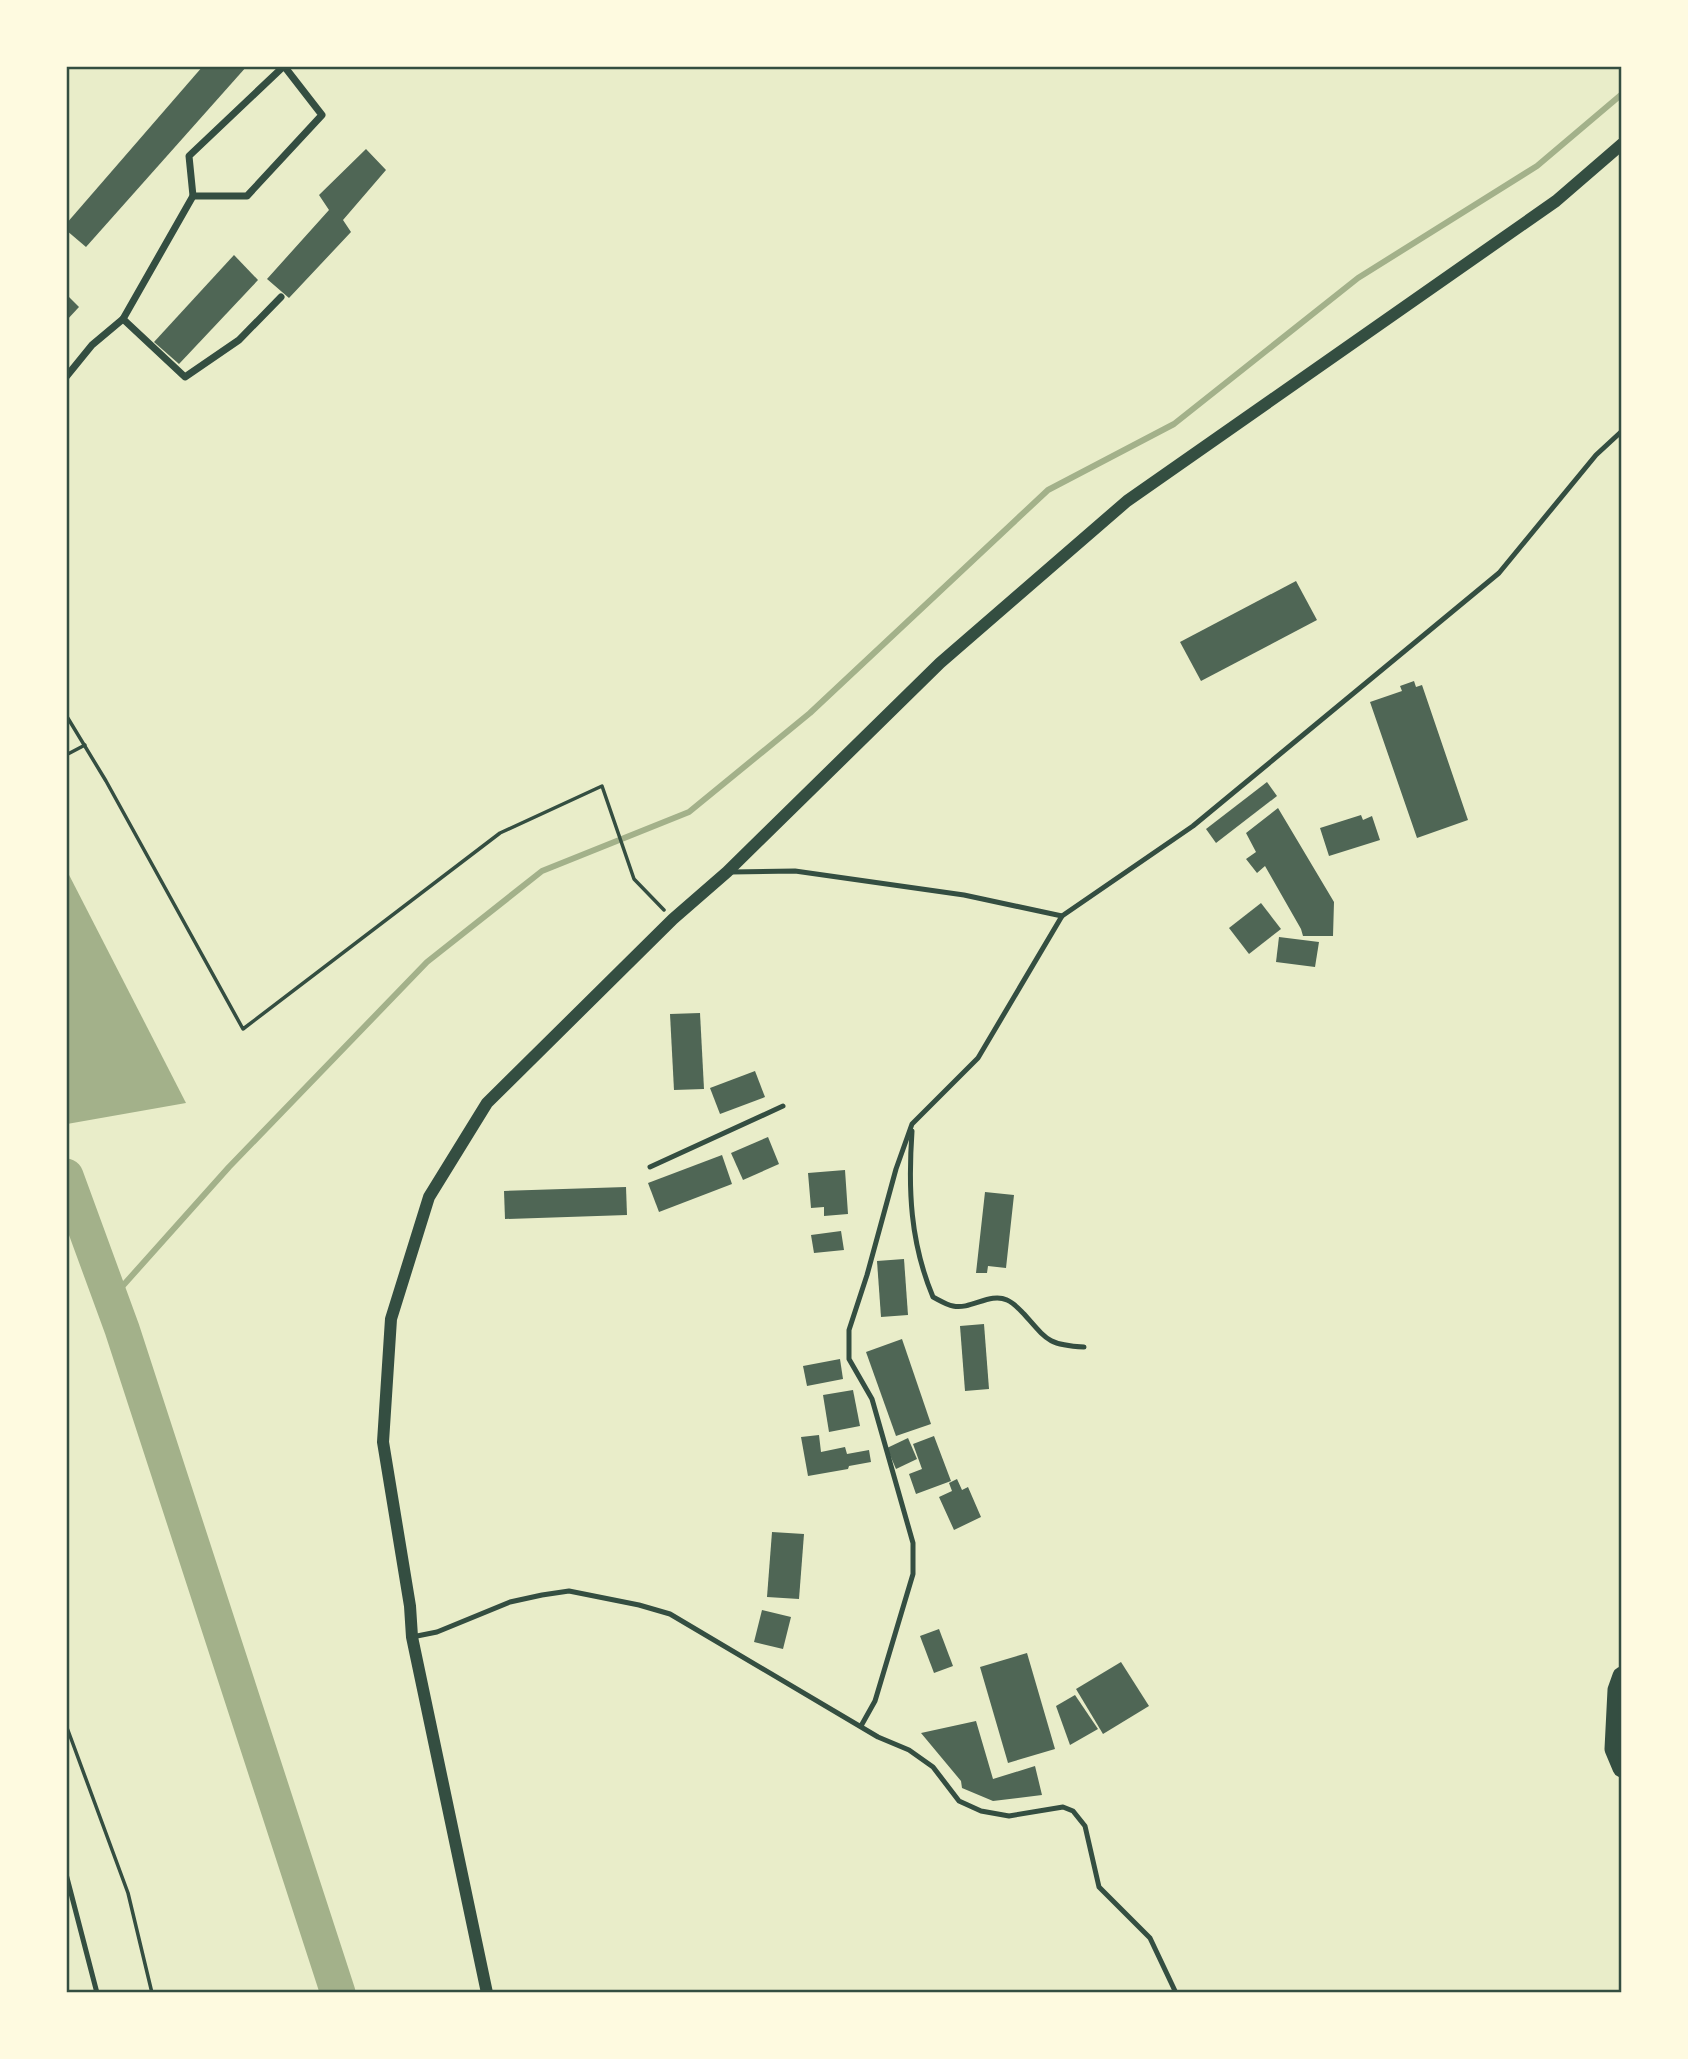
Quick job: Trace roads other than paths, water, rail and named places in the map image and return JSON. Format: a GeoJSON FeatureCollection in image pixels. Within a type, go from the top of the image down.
{"type":"FeatureCollection","features":[{"type":"Feature","properties":{"kind":"highway"},"geometry":{"type":"LineString","coordinates":[[1622,1676],[1617,1690],[1614,1749],[1622,1768]]}},
{"type":"Feature","properties":{"kind":"street"},"geometry":{"type":"LineString","coordinates":[[66,377],[92,345],[123,319],[193,196],[189,156],[284,67],[322,116],[247,196],[193,196]]}},
{"type":"Feature","properties":{"kind":"street"},"geometry":{"type":"LineString","coordinates":[[487,1993],[412,1637],[410,1606],[383,1442],[391,1319],[429,1196],[487,1103],[673,919],[727,872],[940,663],[1127,501],[1556,201],[1622,144]]}},
{"type":"Feature","properties":{"kind":"street"},"geometry":{"type":"LineString","coordinates":[[123,319],[185,377],[239,340],[281,297]]}},
{"type":"Feature","properties":{"kind":"lane"},"geometry":{"type":"LineString","coordinates":[[862,1727],[875,1701],[913,1573],[913,1543],[872,1399],[849,1359],[849,1330],[896,1169],[912,1124],[978,1058],[1062,916],[1193,827],[1499,573],[1596,456],[1622,431]]}},
{"type":"Feature","properties":{"kind":"lane"},"geometry":{"type":"LineString","coordinates":[[727,872],[795,871],[964,895],[1062,916]]}},
{"type":"Feature","properties":{"kind":"lane"},"geometry":{"type":"LineString","coordinates":[[650,1167],[782,1106]]}},
{"type":"Feature","properties":{"kind":"lane"},"geometry":{"type":"LineString","coordinates":[[912,1124],[908,1179],[913,1225],[923,1274],[933,1297],[954,1307],[1004,1298],[1015,1305],[1049,1341],[1059,1346],[1084,1347]]}},
{"type":"Feature","properties":{"kind":"lane"},"geometry":{"type":"LineString","coordinates":[[412,1637],[437,1632],[510,1602],[569,1591],[670,1614],[877,1737],[909,1750],[933,1767],[959,1801],[981,1811],[1009,1816],[1063,1807],[1073,1811],[1085,1825],[1099,1887],[1150,1938],[1176,1993]]}},
{"type":"Feature","properties":{"kind":"lane"},"geometry":{"type":"LineString","coordinates":[[66,1874],[97,1993]]}},
{"type":"Feature","properties":{"kind":"waterway"},"geometry":{"type":"LineString","coordinates":[[111,1299],[229,1167],[427,962],[542,871],[689,812],[810,713],[1048,490],[1174,424],[1358,278],[1537,166],[1622,94]]}},
{"type":"Feature","properties":{"kind":"waterway"},"geometry":{"type":"LineString","coordinates":[[66,1176],[122,1329],[338,1993]]}}]}
